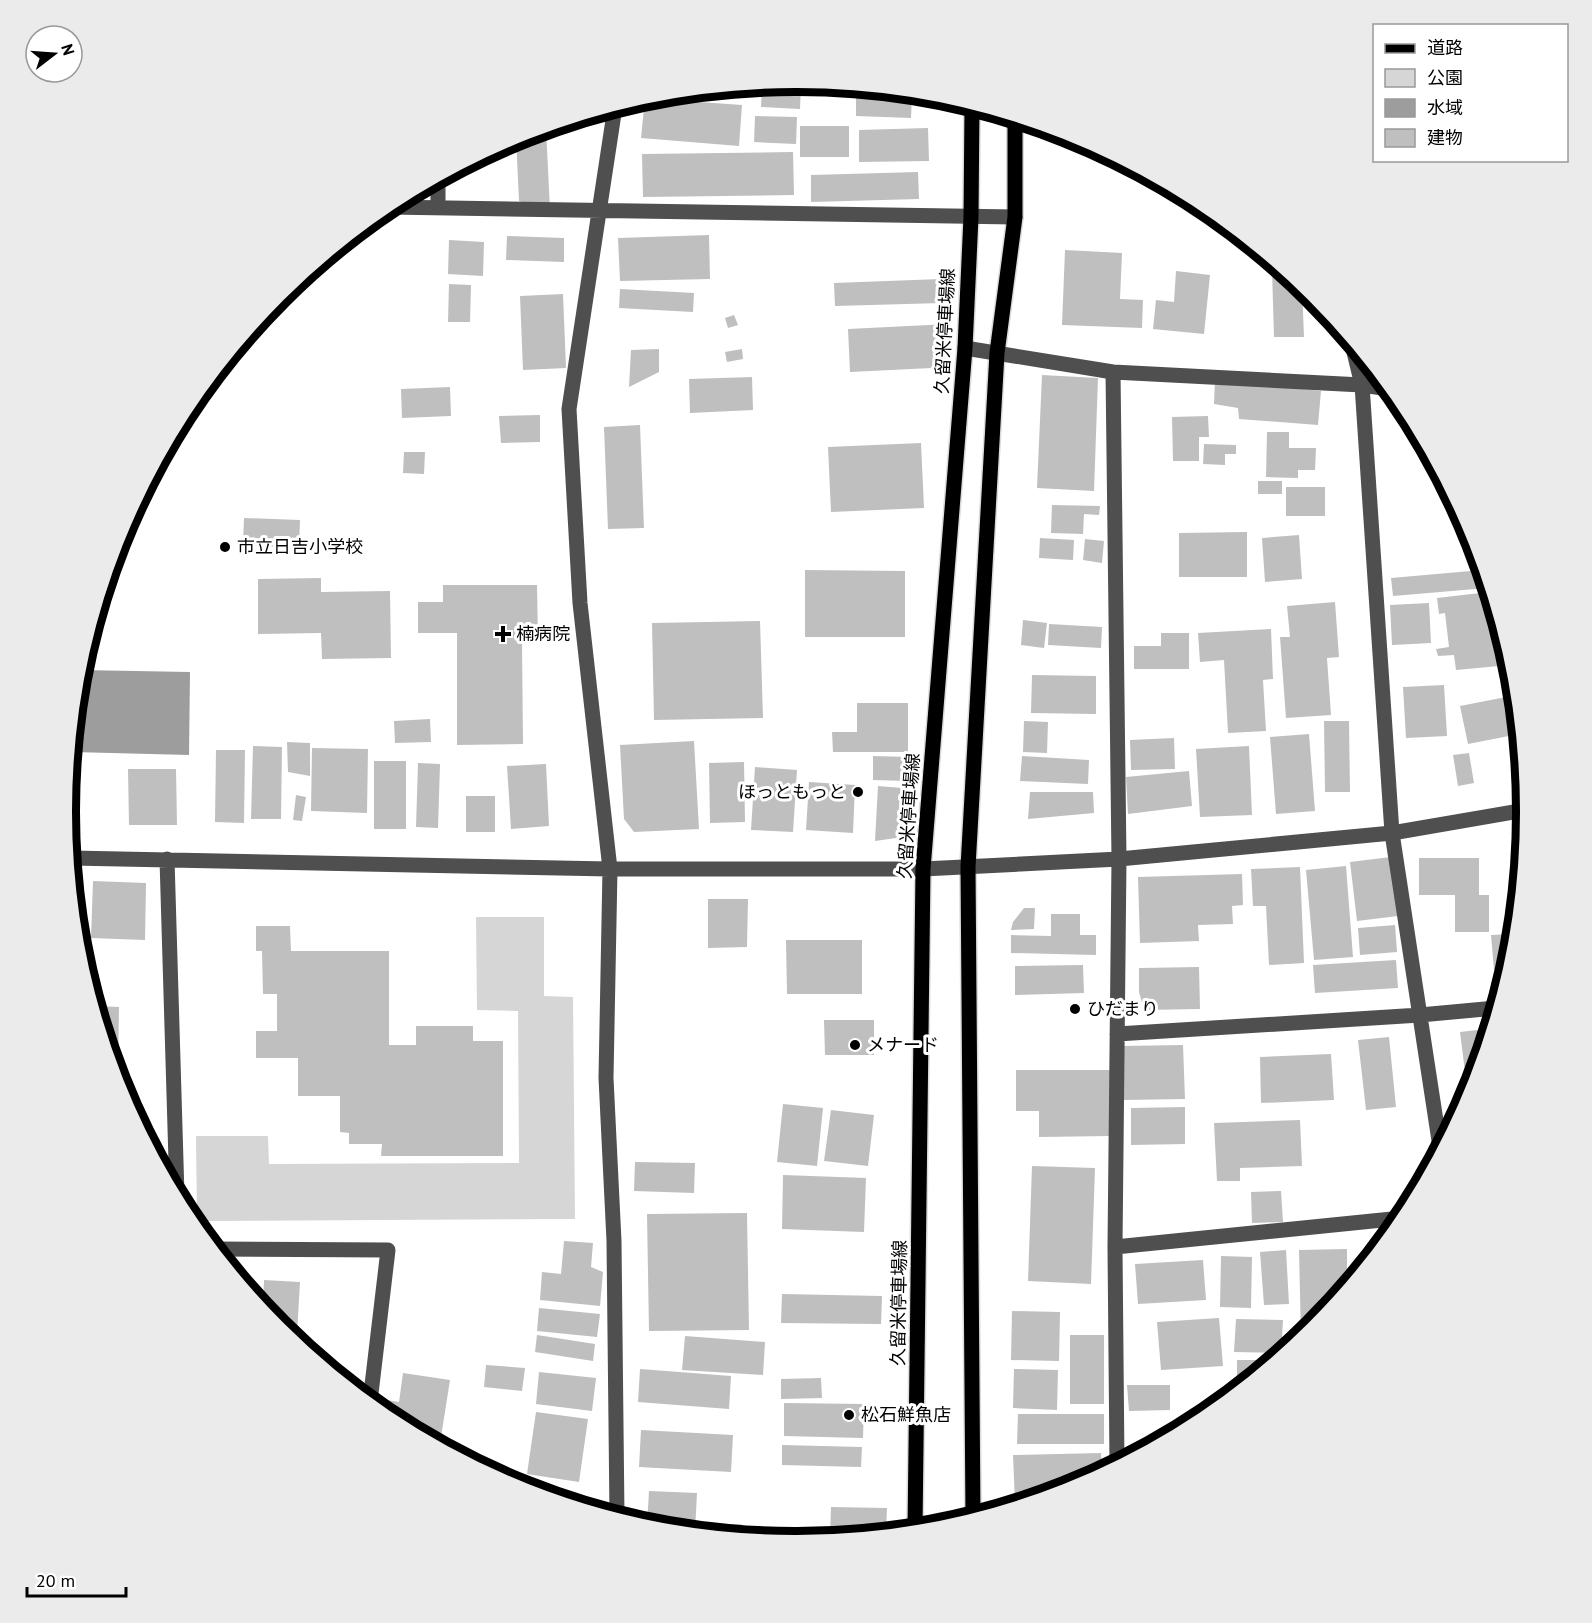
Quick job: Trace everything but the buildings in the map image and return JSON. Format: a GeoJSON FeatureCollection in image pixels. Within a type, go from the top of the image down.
{"type":"FeatureCollection","features":[{"type":"Feature","properties":{"kind":"main road","name":"久留米停車場線"},"geometry":{"type":"LineString","coordinates":[[915,1521],[923,870],[965,348],[971,217],[972,115]]}},
{"type":"Feature","properties":{"kind":"main road"},"geometry":{"type":"LineString","coordinates":[[973,1508],[968,867],[997,353],[1015,217],[1015,127]]}},
{"type":"Feature","properties":{"kind":"street"},"geometry":{"type":"LineString","coordinates":[[614,116],[569,409],[580,603],[610,869],[606,1078],[614,1241],[617,1508]]}},
{"type":"Feature","properties":{"kind":"street"},"geometry":{"type":"LineString","coordinates":[[438,187],[438,206]]}},
{"type":"Feature","properties":{"kind":"street"},"geometry":{"type":"LineString","coordinates":[[406,207],[1015,217]]}},
{"type":"Feature","properties":{"kind":"street"},"geometry":{"type":"LineString","coordinates":[[965,348],[1113,372],[1377,387]]}},
{"type":"Feature","properties":{"kind":"street"},"geometry":{"type":"LineString","coordinates":[[1356,360],[1362,385],[1392,833],[1438,1135]]}},
{"type":"Feature","properties":{"kind":"street"},"geometry":{"type":"LineString","coordinates":[[1113,372],[1119,859],[1115,1247],[1117,1455]]}},
{"type":"Feature","properties":{"kind":"street"},"geometry":{"type":"LineString","coordinates":[[78,858],[610,869],[923,870],[1119,859],[1392,833],[1516,812]]}},
{"type":"Feature","properties":{"kind":"street"},"geometry":{"type":"LineString","coordinates":[[166,859],[176,1176]]}},
{"type":"Feature","properties":{"kind":"street"},"geometry":{"type":"LineString","coordinates":[[1117,1034],[1488,1009]]}},
{"type":"Feature","properties":{"kind":"street"},"geometry":{"type":"LineString","coordinates":[[1115,1247],[1388,1219]]}},
{"type":"Feature","properties":{"kind":"street"},"geometry":{"type":"LineString","coordinates":[[224,1249],[388,1250],[371,1392]]}},
{"type":"Feature","properties":{"kind":"green space"},"geometry":{"type":"Polygon","coordinates":[[[476,917],[544,917],[544,996],[573,997],[575,1219],[205,1221],[197,1209],[196,1136],[268,1136],[269,1164],[519,1163],[518,1011],[477,1010],[476,917]]]}},
{"type":"Feature","properties":{"kind":"water"},"geometry":{"type":"Polygon","coordinates":[[[90,670],[190,672],[189,755],[79,752],[90,670]]]}},
{"type":"Feature","properties":{"kind":"place","name":"市立日吉小学校"},"geometry":{"type":"Point","coordinates":[225,547]}},
{"type":"Feature","properties":{"kind":"place","name":"楠病院"},"geometry":{"type":"Point","coordinates":[503,634]}},
{"type":"Feature","properties":{"kind":"place","name":"ほっともっと"},"geometry":{"type":"Point","coordinates":[858,792]}},
{"type":"Feature","properties":{"kind":"place","name":"ひだまり"},"geometry":{"type":"Point","coordinates":[1075,1009]}},
{"type":"Feature","properties":{"kind":"place","name":"メナード"},"geometry":{"type":"Point","coordinates":[855,1045]}},
{"type":"Feature","properties":{"kind":"place","name":"松石鮮魚店"},"geometry":{"type":"Point","coordinates":[849,1415]}}]}
